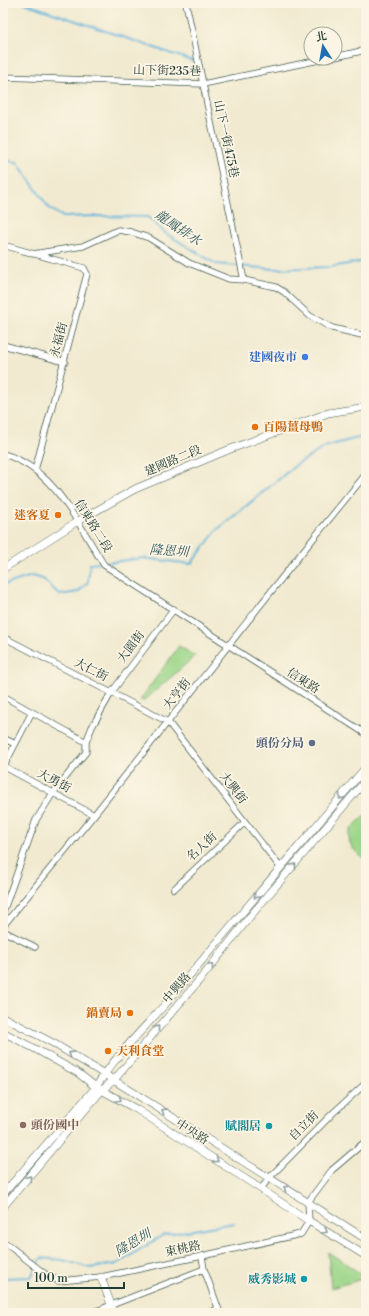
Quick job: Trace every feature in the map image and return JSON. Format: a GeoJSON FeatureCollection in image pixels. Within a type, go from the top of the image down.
{"type":"FeatureCollection","features":[{"type":"Feature","properties":{"kind":"street","name":"山下一街475巷"},"geometry":{"type":"LineString","coordinates":[[186,3],[243,277]]}},
{"type":"Feature","properties":{"kind":"street"},"geometry":{"type":"LineString","coordinates":[[343,55],[366,50]]}},
{"type":"Feature","properties":{"kind":"street","name":"山下街235巷"},"geometry":{"type":"LineString","coordinates":[[3,77],[203,84],[303,63]]}},
{"type":"Feature","properties":{"kind":"street"},"geometry":{"type":"LineString","coordinates":[[33,254],[83,246],[118,230],[124,231],[148,238],[196,266],[230,279],[243,277],[276,287],[284,292],[310,316],[332,328],[366,336]]}},
{"type":"Feature","properties":{"kind":"street","name":"永福街"},"geometry":{"type":"LineString","coordinates":[[3,245],[84,268],[87,274],[65,362],[35,470]]}},
{"type":"Feature","properties":{"kind":"street"},"geometry":{"type":"LineString","coordinates":[[3,345],[65,362]]}},
{"type":"Feature","properties":{"kind":"street","name":"建國路二段"},"geometry":{"type":"LineString","coordinates":[[3,568],[78,521],[135,489],[228,450],[328,413],[366,407]]}},
{"type":"Feature","properties":{"kind":"street","name":"信東路二段"},"geometry":{"type":"LineString","coordinates":[[3,454],[10,456],[35,470],[56,490],[78,521],[103,563],[229,646]]}},
{"type":"Feature","properties":{"kind":"street","name":"大亨街"},"geometry":{"type":"LineString","coordinates":[[3,926],[94,815],[366,474]]}},
{"type":"Feature","properties":{"kind":"street","name":"大園街"},"geometry":{"type":"LineString","coordinates":[[3,912],[36,820],[53,793],[86,752],[86,742],[92,727],[111,692],[174,609]]}},
{"type":"Feature","properties":{"kind":"street","name":"大仁街"},"geometry":{"type":"LineString","coordinates":[[4,640],[111,692],[168,722]]}},
{"type":"Feature","properties":{"kind":"street","name":"信東路"},"geometry":{"type":"LineString","coordinates":[[229,646],[366,734]]}},
{"type":"Feature","properties":{"kind":"street"},"geometry":{"type":"LineString","coordinates":[[3,696],[86,742]]}},
{"type":"Feature","properties":{"kind":"street"},"geometry":{"type":"LineString","coordinates":[[3,766],[32,712]]}},
{"type":"Feature","properties":{"kind":"street","name":"大興街"},"geometry":{"type":"LineString","coordinates":[[168,722],[280,868]]}},
{"type":"Feature","properties":{"kind":"street"},"geometry":{"type":"LineString","coordinates":[[3,738],[15,744]]}},
{"type":"Feature","properties":{"kind":"street","name":"大勇街"},"geometry":{"type":"LineString","coordinates":[[3,766],[94,815]]}},
{"type":"Feature","properties":{"kind":"street","name":"中興路"},"geometry":{"type":"LineString","coordinates":[[3,1207],[99,1088],[104,1074],[366,768]]}},
{"type":"Feature","properties":{"kind":"street","name":"中興路"},"geometry":{"type":"LineString","coordinates":[[3,1194],[99,1088],[114,1080],[366,780]]}},
{"type":"Feature","properties":{"kind":"street","name":"名人街"},"geometry":{"type":"LineString","coordinates":[[174,889],[245,822]]}},
{"type":"Feature","properties":{"kind":"street"},"geometry":{"type":"LineString","coordinates":[[3,930],[35,947]]}},
{"type":"Feature","properties":{"kind":"street"},"geometry":{"type":"LineString","coordinates":[[160,1010],[167,1016]]}},
{"type":"Feature","properties":{"kind":"street","name":"中央路"},"geometry":{"type":"LineString","coordinates":[[3,1017],[53,1043],[114,1080],[366,1239]]}},
{"type":"Feature","properties":{"kind":"street","name":"中央路"},"geometry":{"type":"LineString","coordinates":[[3,1032],[78,1073],[99,1088],[136,1109],[309,1221],[366,1256]]}},
{"type":"Feature","properties":{"kind":"street","name":"自立街"},"geometry":{"type":"LineString","coordinates":[[261,1189],[269,1178],[333,1112],[366,1083]]}},
{"type":"Feature","properties":{"kind":"street"},"geometry":{"type":"LineString","coordinates":[[309,1221],[308,1202],[332,1170],[366,1142]]}},
{"type":"Feature","properties":{"kind":"street","name":"東桃路"},"geometry":{"type":"LineString","coordinates":[[3,1241],[45,1274],[60,1281],[101,1277],[301,1234],[309,1221]]}},
{"type":"Feature","properties":{"kind":"street"},"geometry":{"type":"LineString","coordinates":[[202,1256],[204,1269],[219,1311],[206,1313]]}},
{"type":"Feature","properties":{"kind":"street"},"geometry":{"type":"LineString","coordinates":[[90,1313],[204,1269]]}},
{"type":"Feature","properties":{"kind":"street"},"geometry":{"type":"LineString","coordinates":[[101,1277],[114,1313]]}},
{"type":"Feature","properties":{"kind":"green space"},"geometry":{"type":"Polygon","coordinates":[[[179,646],[195,656],[144,701],[140,700],[179,646]]]}},
{"type":"Feature","properties":{"kind":"green space"},"geometry":{"type":"Polygon","coordinates":[[[366,815],[366,860],[359,855],[350,844],[349,835],[353,827],[366,815]]]}},
{"type":"Feature","properties":{"kind":"green space"},"geometry":{"type":"Polygon","coordinates":[[[328,1252],[366,1277],[366,1278],[331,1288],[328,1252]]]}},
{"type":"Feature","properties":{"kind":"waterway"},"geometry":{"type":"LineString","coordinates":[[24,3],[193,61]]}},
{"type":"Feature","properties":{"kind":"waterway","name":"龍鳳排水"},"geometry":{"type":"LineString","coordinates":[[3,160],[17,162],[49,208],[63,217],[148,217],[165,233],[216,264],[274,269],[330,267],[366,261]]}},
{"type":"Feature","properties":{"kind":"waterway","name":"隆恩圳"},"geometry":{"type":"LineString","coordinates":[[105,563],[143,558],[191,564],[217,530],[296,465],[327,446],[366,436]]}},
{"type":"Feature","properties":{"kind":"waterway","name":"隆恩圳"},"geometry":{"type":"LineString","coordinates":[[3,585],[32,576],[43,579],[60,595],[78,592],[88,582],[90,564],[101,563]]}},
{"type":"Feature","properties":{"kind":"waterway","name":"隆恩圳"},"geometry":{"type":"LineString","coordinates":[[3,1278],[31,1277],[41,1258],[63,1260],[90,1268],[117,1264],[163,1235],[234,1223]]}},
{"type":"Feature","properties":{"kind":"place","name":"建國夜市"},"geometry":{"type":"Point","coordinates":[305,357]}},
{"type":"Feature","properties":{"kind":"place","name":"百陽薑母鴨"},"geometry":{"type":"Point","coordinates":[255,427]}},
{"type":"Feature","properties":{"kind":"place","name":"迷客夏"},"geometry":{"type":"Point","coordinates":[58,515]}},
{"type":"Feature","properties":{"kind":"place","name":"頭份分局"},"geometry":{"type":"Point","coordinates":[312,743]}},
{"type":"Feature","properties":{"kind":"place","name":"鍋賣局"},"geometry":{"type":"Point","coordinates":[130,1013]}},
{"type":"Feature","properties":{"kind":"place","name":"天利食堂"},"geometry":{"type":"Point","coordinates":[108,1051]}},
{"type":"Feature","properties":{"kind":"place","name":"頭份國中"},"geometry":{"type":"Point","coordinates":[23,1125]}},
{"type":"Feature","properties":{"kind":"place","name":"賦閣居"},"geometry":{"type":"Point","coordinates":[269,1126]}},
{"type":"Feature","properties":{"kind":"place","name":"威秀影城"},"geometry":{"type":"Point","coordinates":[304,1279]}}]}
